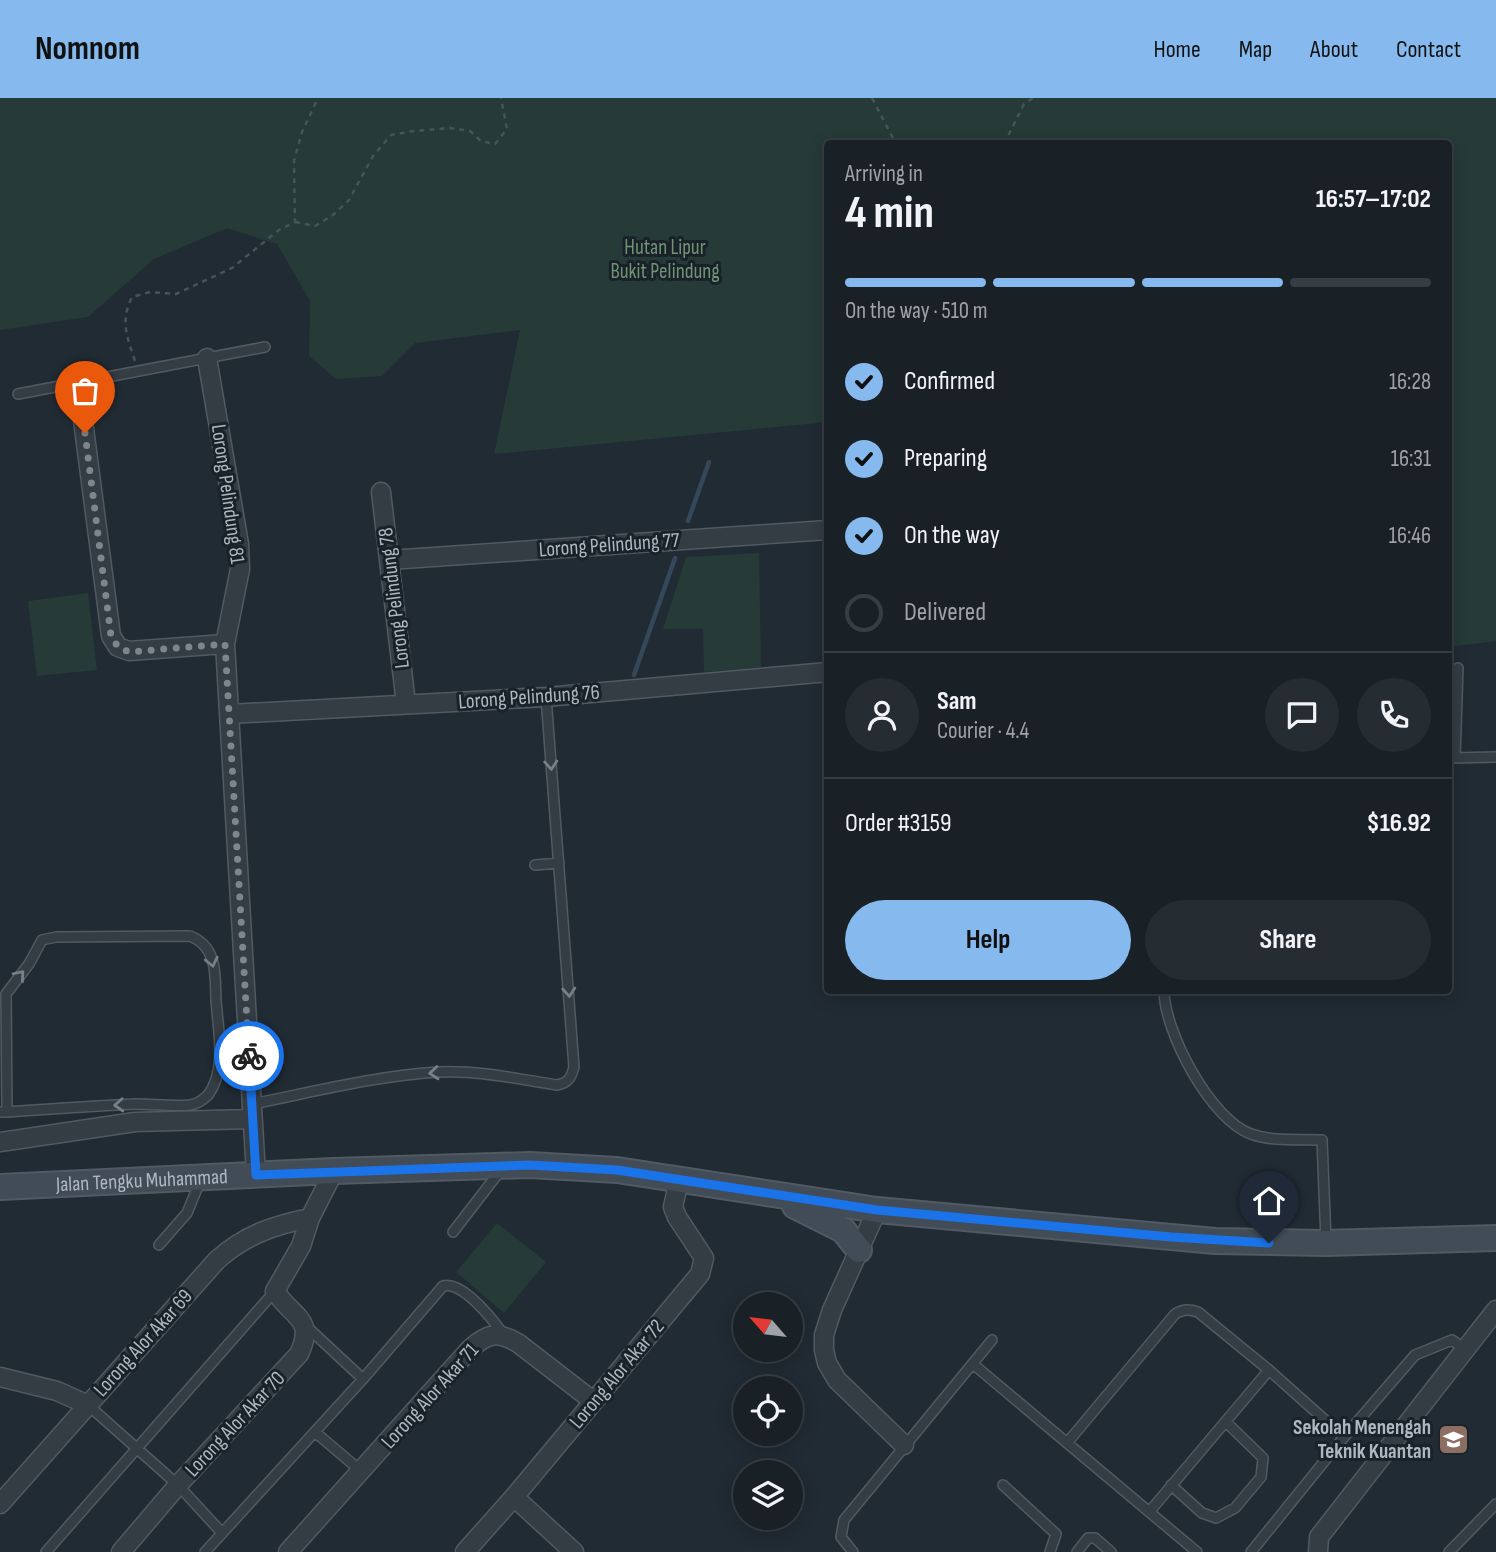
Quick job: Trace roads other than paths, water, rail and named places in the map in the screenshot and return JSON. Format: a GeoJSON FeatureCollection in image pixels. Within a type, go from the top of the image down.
{"type":"FeatureCollection","features":[{"type":"Feature","properties":{"kind":"main road","name":"Jalan Tengku Muhammad"},"geometry":{"type":"LineString","coordinates":[[0,1187],[334,1171],[575,1166],[877,1210],[1215,1241],[1326,1243],[1496,1238]]}},
{"type":"Feature","properties":{"kind":"main road"},"geometry":{"type":"LineString","coordinates":[[773,1195],[843,1230],[859,1250]]}},
{"type":"Feature","properties":{"kind":"street","name":"Lorong Pelindung 81"},"geometry":{"type":"LineString","coordinates":[[207,358],[240,557],[225,644],[256,1175]]}},
{"type":"Feature","properties":{"kind":"street"},"geometry":{"type":"LineString","coordinates":[[78,382],[111,636],[118,647],[129,652],[225,644]]}},
{"type":"Feature","properties":{"kind":"street","name":"Lorong Pelindung 78"},"geometry":{"type":"LineString","coordinates":[[381,492],[406,704]]}},
{"type":"Feature","properties":{"kind":"street","name":"Lorong Pelindung 77"},"geometry":{"type":"LineString","coordinates":[[389,560],[824,530]]}},
{"type":"Feature","properties":{"kind":"street","name":"Lorong Pelindung 76"},"geometry":{"type":"LineString","coordinates":[[229,714],[546,697],[824,672]]}},
{"type":"Feature","properties":{"kind":"street"},"geometry":{"type":"LineString","coordinates":[[0,1142],[135,1122],[252,1112]]}},
{"type":"Feature","properties":{"kind":"street"},"geometry":{"type":"LineString","coordinates":[[303,1324],[275,1291],[301,1246],[310,1218],[334,1171]]}},
{"type":"Feature","properties":{"kind":"street","name":"Lorong Alor Akar 72"},"geometry":{"type":"LineString","coordinates":[[465,1552],[700,1274],[705,1258],[673,1207],[679,1180]]}},
{"type":"Feature","properties":{"kind":"street"},"geometry":{"type":"LineString","coordinates":[[877,1210],[832,1310],[824,1335],[824,1350],[827,1363],[837,1380],[904,1445]]}},
{"type":"Feature","properties":{"kind":"street","name":"Lorong Alor Akar 69"},"geometry":{"type":"LineString","coordinates":[[0,1504],[233,1245],[279,1224],[310,1218]]}},
{"type":"Feature","properties":{"kind":"street"},"geometry":{"type":"LineString","coordinates":[[1318,1552],[1319,1537],[1495,1315]]}},
{"type":"Feature","properties":{"kind":"street","name":"Lorong Alor Akar 70"},"geometry":{"type":"LineString","coordinates":[[121,1552],[178,1485],[299,1354],[307,1333],[303,1324]]}},
{"type":"Feature","properties":{"kind":"street","name":"Lorong Alor Akar 71"},"geometry":{"type":"LineString","coordinates":[[288,1552],[481,1339],[491,1335],[504,1335],[593,1401]]}},
{"type":"Feature","properties":{"kind":"street"},"geometry":{"type":"LineString","coordinates":[[0,1377],[57,1391],[88,1405]]}},
{"type":"Feature","properties":{"kind":"street"},"geometry":{"type":"LineString","coordinates":[[514,1497],[574,1552]]}},
{"type":"Feature","properties":{"kind":"lane"},"geometry":{"type":"LineString","coordinates":[[18,394],[265,347]]}},
{"type":"Feature","properties":{"kind":"lane"},"geometry":{"type":"LineString","coordinates":[[1458,668],[1452,758],[1496,757]]}},
{"type":"Feature","properties":{"kind":"lane"},"geometry":{"type":"LineString","coordinates":[[252,1112],[356,1083],[439,1072],[482,1073],[556,1085],[565,1083],[571,1077],[574,1067],[546,697]]}},
{"type":"Feature","properties":{"kind":"lane"},"geometry":{"type":"LineString","coordinates":[[535,865],[559,863]]}},
{"type":"Feature","properties":{"kind":"lane"},"geometry":{"type":"LineString","coordinates":[[190,936],[199,940],[212,954],[219,1063],[214,1084],[200,1102],[191,1105],[139,1104],[4,1112],[6,994],[29,964],[38,944],[48,938],[190,936]]}},
{"type":"Feature","properties":{"kind":"lane"},"geometry":{"type":"LineString","coordinates":[[1164,994],[1165,1010],[1176,1040],[1200,1086],[1217,1110],[1231,1123],[1250,1134],[1265,1137],[1322,1140],[1326,1243]]}},
{"type":"Feature","properties":{"kind":"lane"},"geometry":{"type":"LineString","coordinates":[[219,1063],[249,1063]]}},
{"type":"Feature","properties":{"kind":"lane"},"geometry":{"type":"LineString","coordinates":[[453,1232],[503,1166]]}},
{"type":"Feature","properties":{"kind":"lane"},"geometry":{"type":"LineString","coordinates":[[159,1245],[187,1213],[202,1178]]}},
{"type":"Feature","properties":{"kind":"lane"},"geometry":{"type":"LineString","coordinates":[[205,1552],[363,1379],[443,1286],[454,1286],[487,1311],[504,1335]]}},
{"type":"Feature","properties":{"kind":"lane"},"geometry":{"type":"LineString","coordinates":[[46,1552],[275,1291]]}},
{"type":"Feature","properties":{"kind":"lane"},"geometry":{"type":"LineString","coordinates":[[1067,1443],[1175,1314],[1190,1309],[1198,1312],[1269,1370],[1344,1437]]}},
{"type":"Feature","properties":{"kind":"lane"},"geometry":{"type":"LineString","coordinates":[[303,1324],[363,1379]]}},
{"type":"Feature","properties":{"kind":"lane"},"geometry":{"type":"LineString","coordinates":[[853,1552],[841,1537],[844,1520],[992,1340]]}},
{"type":"Feature","properties":{"kind":"lane"},"geometry":{"type":"LineString","coordinates":[[1251,1552],[1344,1437],[1415,1355],[1452,1340],[1466,1350]]}},
{"type":"Feature","properties":{"kind":"lane"},"geometry":{"type":"LineString","coordinates":[[972,1364],[1197,1552]]}},
{"type":"Feature","properties":{"kind":"lane"},"geometry":{"type":"LineString","coordinates":[[1150,1511],[1269,1370]]}},
{"type":"Feature","properties":{"kind":"lane"},"geometry":{"type":"LineString","coordinates":[[88,1405],[178,1485],[222,1533]]}},
{"type":"Feature","properties":{"kind":"lane"},"geometry":{"type":"LineString","coordinates":[[1171,1485],[1202,1513],[1216,1518],[1235,1508],[1253,1488],[1261,1477],[1263,1458],[1226,1422]]}},
{"type":"Feature","properties":{"kind":"lane"},"geometry":{"type":"LineString","coordinates":[[315,1432],[362,1472]]}},
{"type":"Feature","properties":{"kind":"lane"},"geometry":{"type":"LineString","coordinates":[[1003,1485],[1056,1535],[1050,1552]]}},
{"type":"Feature","properties":{"kind":"lane"},"geometry":{"type":"LineString","coordinates":[[1449,1552],[1496,1504]]}},
{"type":"Feature","properties":{"kind":"lane"},"geometry":{"type":"LineString","coordinates":[[1077,1552],[1088,1538],[1095,1538],[1111,1552]]}},
{"type":"Feature","properties":{"kind":"waterway"},"geometry":{"type":"LineString","coordinates":[[688,521],[709,462]]}},
{"type":"Feature","properties":{"kind":"waterway"},"geometry":{"type":"LineString","coordinates":[[634,675],[675,558]]}},
{"type":"Feature","properties":{"kind":"place","name":"Sekolah Menengah Teknik Kuantan"},"geometry":{"type":"Point","coordinates":[1454,1439]}},
{"type":"Feature","properties":{"kind":"park label","name":"Hutan Lipur Bukit Pelindung"},"geometry":{"type":"Point","coordinates":[665,259]}}]}
